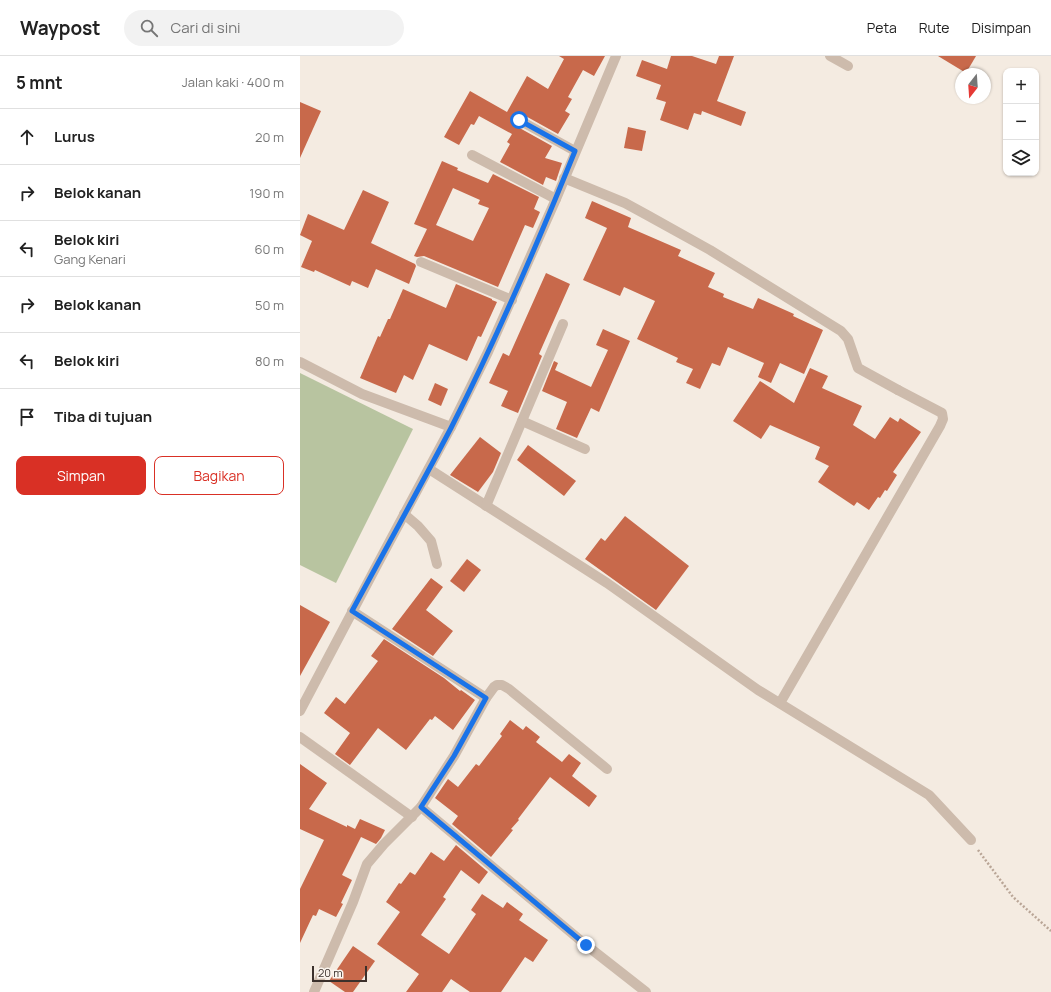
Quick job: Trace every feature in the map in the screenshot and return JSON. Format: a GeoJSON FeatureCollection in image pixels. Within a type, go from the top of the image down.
{"type":"FeatureCollection","features":[{"type":"Feature","properties":{"kind":"street"},"geometry":{"type":"LineString","coordinates":[[300,711],[451,428],[512,300],[616,56]]}},
{"type":"Feature","properties":{"kind":"street"},"geometry":{"type":"LineString","coordinates":[[830,56],[848,66]]}},
{"type":"Feature","properties":{"kind":"street"},"geometry":{"type":"LineString","coordinates":[[519,120],[575,151]]}},
{"type":"Feature","properties":{"kind":"street"},"geometry":{"type":"LineString","coordinates":[[472,155],[556,199]]}},
{"type":"Feature","properties":{"kind":"street"},"geometry":{"type":"LineString","coordinates":[[564,178],[625,203],[642,212],[710,250],[841,331],[848,340],[858,368],[942,413],[943,419],[780,703]]}},
{"type":"Feature","properties":{"kind":"street"},"geometry":{"type":"LineString","coordinates":[[421,262],[512,300]]}},
{"type":"Feature","properties":{"kind":"street"},"geometry":{"type":"LineString","coordinates":[[486,506],[563,324]]}},
{"type":"Feature","properties":{"kind":"street"},"geometry":{"type":"LineString","coordinates":[[300,362],[362,394],[451,428]]}},
{"type":"Feature","properties":{"kind":"street"},"geometry":{"type":"LineString","coordinates":[[522,421],[585,449]]}},
{"type":"Feature","properties":{"kind":"street"},"geometry":{"type":"LineString","coordinates":[[429,469],[607,583],[758,690],[929,795],[971,840]]}},
{"type":"Feature","properties":{"kind":"street"},"geometry":{"type":"LineString","coordinates":[[404,514],[418,526],[431,541],[436,564]]}},
{"type":"Feature","properties":{"kind":"street"},"geometry":{"type":"LineString","coordinates":[[352,611],[486,698]]}},
{"type":"Feature","properties":{"kind":"street"},"geometry":{"type":"LineString","coordinates":[[314,992],[353,902],[367,864],[384,844],[421,807],[454,756],[486,698],[494,687],[497,685],[502,685],[509,689],[607,769]]}},
{"type":"Feature","properties":{"kind":"street"},"geometry":{"type":"LineString","coordinates":[[300,737],[412,817]]}},
{"type":"Feature","properties":{"kind":"street"},"geometry":{"type":"LineString","coordinates":[[421,807],[586,945],[646,992]]}},
{"type":"Feature","properties":{"kind":"path"},"geometry":{"type":"LineString","coordinates":[[971,840],[1013,897],[1051,931]]}},
{"type":"Feature","properties":{"kind":"green space"},"geometry":{"type":"Polygon","coordinates":[[[300,373],[413,429],[336,583],[300,565],[300,373]]]}},
{"type":"Feature","properties":{"kind":"building"},"geometry":{"type":"Polygon","coordinates":[[[559,56],[605,56],[594,76],[583,70],[568,97],[572,99],[565,111],[570,114],[558,134],[522,114],[516,114],[513,117],[513,123],[516,126],[552,146],[545,158],[562,163],[556,181],[546,177],[543,185],[500,162],[510,144],[507,142],[512,134],[479,116],[474,125],[471,124],[459,145],[444,137],[470,91],[507,112],[527,76],[548,89],[564,59],[559,56]]]}},
{"type":"Feature","properties":{"kind":"building"},"geometry":{"type":"Polygon","coordinates":[[[671,56],[692,56],[716,64],[719,56],[734,56],[717,101],[746,112],[741,126],[702,111],[701,115],[694,113],[688,130],[660,120],[666,102],[656,99],[661,85],[636,76],[642,60],[667,69],[671,56]]]}},
{"type":"Feature","properties":{"kind":"building"},"geometry":{"type":"Polygon","coordinates":[[[938,56],[976,56],[969,68],[958,68],[938,56]]]}},
{"type":"Feature","properties":{"kind":"building"},"geometry":{"type":"Polygon","coordinates":[[[300,102],[321,111],[300,158],[300,102]]]}},
{"type":"Feature","properties":{"kind":"building"},"geometry":{"type":"Polygon","coordinates":[[[628,127],[646,131],[642,151],[624,148],[628,127]]]}},
{"type":"Feature","properties":{"kind":"building"},"geometry":{"type":"Polygon","coordinates":[[[442,161],[458,168],[457,170],[488,183],[493,174],[539,197],[534,209],[540,212],[533,228],[525,225],[498,287],[424,256],[414,256],[427,229],[414,224],[442,161]],[[453,188],[436,225],[473,241],[489,208],[478,204],[480,200],[453,188]]]}},
{"type":"Feature","properties":{"kind":"building"},"geometry":{"type":"Polygon","coordinates":[[[363,190],[389,202],[371,243],[415,264],[416,266],[409,284],[376,269],[368,288],[352,281],[350,286],[315,270],[314,272],[301,267],[312,241],[300,235],[308,214],[344,230],[363,190]]]}},
{"type":"Feature","properties":{"kind":"building"},"geometry":{"type":"Polygon","coordinates":[[[592,201],[631,218],[628,227],[681,250],[678,256],[715,273],[708,287],[724,294],[723,297],[753,309],[758,298],[794,314],[793,316],[823,330],[804,374],[780,363],[771,383],[758,377],[764,363],[728,347],[720,366],[712,363],[700,389],[686,383],[693,369],[676,362],[678,358],[637,339],[655,301],[624,287],[620,296],[583,280],[607,228],[585,218],[592,201]]]}},
{"type":"Feature","properties":{"kind":"building"},"geometry":{"type":"Polygon","coordinates":[[[546,273],[570,284],[539,354],[542,356],[518,413],[501,406],[508,391],[489,383],[503,353],[509,356],[546,273]]]}},
{"type":"Feature","properties":{"kind":"building"},"geometry":{"type":"Polygon","coordinates":[[[456,284],[497,302],[481,337],[478,336],[467,361],[429,344],[413,380],[404,375],[396,393],[360,378],[378,336],[380,337],[388,319],[390,319],[403,289],[446,308],[456,284]]]}},
{"type":"Feature","properties":{"kind":"building"},"geometry":{"type":"Polygon","coordinates":[[[603,329],[630,341],[599,412],[591,408],[577,438],[556,429],[567,402],[542,391],[554,361],[558,363],[555,370],[591,387],[608,350],[596,345],[603,329]]]}},
{"type":"Feature","properties":{"kind":"building"},"geometry":{"type":"Polygon","coordinates":[[[810,368],[828,376],[822,388],[862,406],[853,425],[875,439],[890,417],[898,422],[900,418],[921,432],[893,472],[897,475],[887,491],[885,490],[880,498],[878,497],[869,510],[857,502],[854,506],[818,482],[829,466],[815,459],[820,447],[770,425],[761,439],[733,421],[760,381],[794,403],[810,368]]]}},
{"type":"Feature","properties":{"kind":"building"},"geometry":{"type":"Polygon","coordinates":[[[435,383],[448,389],[441,406],[428,400],[435,383]]]}},
{"type":"Feature","properties":{"kind":"building"},"geometry":{"type":"Polygon","coordinates":[[[480,437],[501,453],[493,472],[478,492],[450,475],[480,437]]]}},
{"type":"Feature","properties":{"kind":"building"},"geometry":{"type":"Polygon","coordinates":[[[528,445],[576,481],[564,496],[517,460],[528,445]]]}},
{"type":"Feature","properties":{"kind":"building"},"geometry":{"type":"Polygon","coordinates":[[[625,516],[689,566],[656,610],[585,559],[601,538],[605,541],[625,516]]]}},
{"type":"Feature","properties":{"kind":"building"},"geometry":{"type":"Polygon","coordinates":[[[467,559],[481,570],[464,592],[450,581],[467,559]]]}},
{"type":"Feature","properties":{"kind":"building"},"geometry":{"type":"Polygon","coordinates":[[[431,578],[443,587],[426,610],[453,631],[433,656],[392,629],[431,578]]]}},
{"type":"Feature","properties":{"kind":"building"},"geometry":{"type":"Polygon","coordinates":[[[300,605],[330,622],[300,676],[300,605]]]}},
{"type":"Feature","properties":{"kind":"building"},"geometry":{"type":"Polygon","coordinates":[[[384,639],[475,700],[453,730],[435,716],[432,720],[430,719],[406,750],[378,728],[350,765],[335,754],[350,733],[324,713],[336,697],[345,704],[378,661],[371,656],[384,639]]]}},
{"type":"Feature","properties":{"kind":"building"},"geometry":{"type":"Polygon","coordinates":[[[510,720],[523,730],[526,726],[540,737],[536,742],[562,762],[569,754],[581,763],[572,776],[597,796],[589,807],[550,777],[511,829],[513,830],[491,857],[452,824],[458,816],[435,798],[448,779],[458,787],[476,764],[479,766],[502,736],[500,734],[510,720]]]}},
{"type":"Feature","properties":{"kind":"building"},"geometry":{"type":"Polygon","coordinates":[[[300,764],[327,783],[309,809],[347,827],[347,825],[355,829],[360,819],[385,830],[376,844],[361,837],[342,875],[352,880],[341,903],[343,904],[336,917],[319,909],[316,916],[313,915],[300,943],[300,889],[324,840],[300,829],[300,764]]]}},
{"type":"Feature","properties":{"kind":"building"},"geometry":{"type":"Polygon","coordinates":[[[456,845],[488,872],[479,884],[461,870],[443,897],[446,899],[421,935],[449,954],[476,914],[471,910],[482,894],[503,908],[507,902],[523,914],[519,920],[548,940],[533,962],[525,957],[501,992],[470,992],[451,979],[442,992],[406,992],[419,974],[377,944],[400,912],[386,902],[399,883],[401,884],[410,872],[415,875],[431,852],[444,861],[456,845]]]}},
{"type":"Feature","properties":{"kind":"building"},"geometry":{"type":"Polygon","coordinates":[[[353,946],[375,961],[353,992],[345,992],[329,981],[353,946]]]}},
{"type":"Feature","properties":{"kind":"route"},"geometry":{"type":"LineString","coordinates":[[519,120],[575,151],[556,199],[488,352],[451,428],[352,611],[486,698],[454,756],[421,807],[586,945]]}}]}
